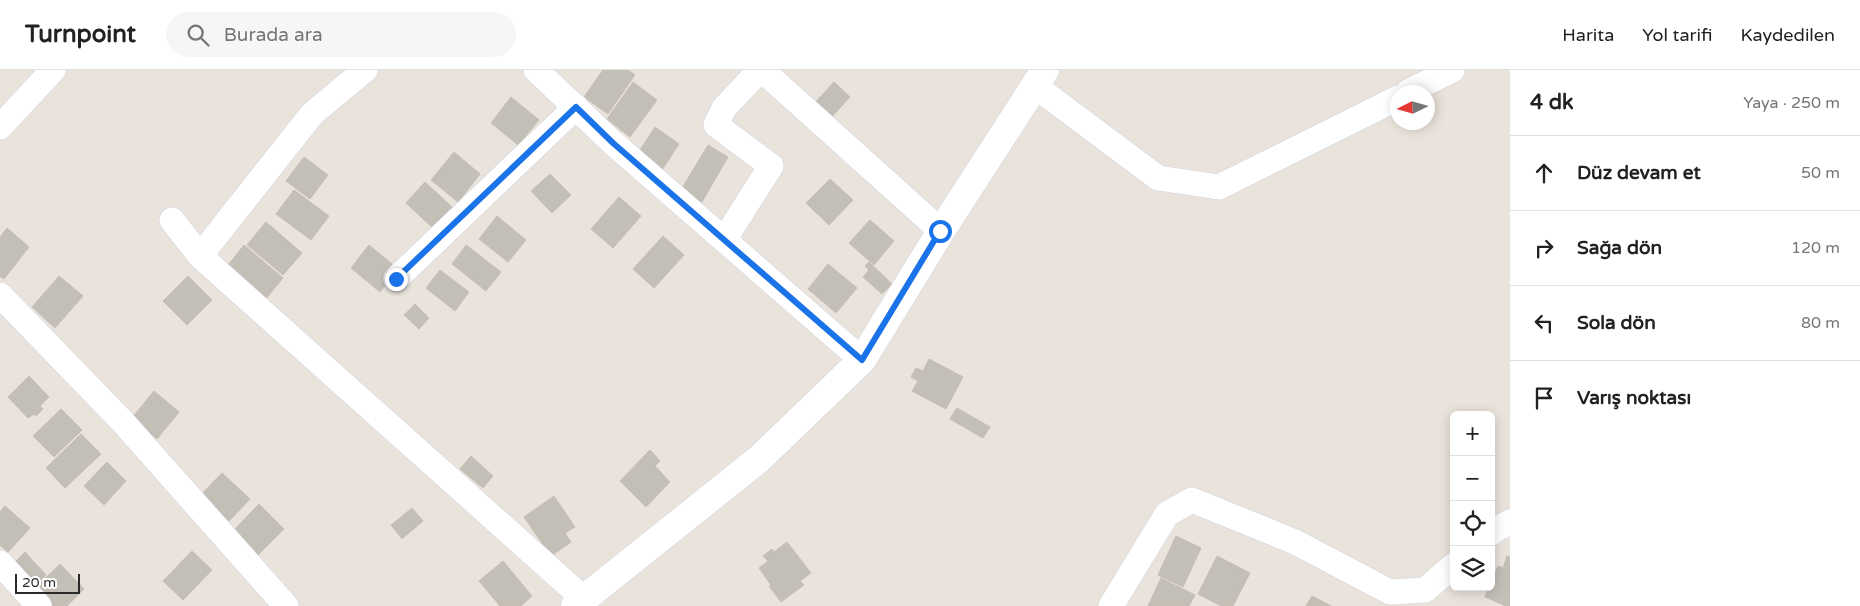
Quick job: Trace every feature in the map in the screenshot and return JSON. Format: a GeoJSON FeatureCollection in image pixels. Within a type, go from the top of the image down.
{"type":"FeatureCollection","features":[{"type":"Feature","properties":{"kind":"street"},"geometry":{"type":"LineString","coordinates":[[0,127],[53,70]]}},
{"type":"Feature","properties":{"kind":"street"},"geometry":{"type":"LineString","coordinates":[[200,256],[312,114],[364,70]]}},
{"type":"Feature","properties":{"kind":"street"},"geometry":{"type":"LineString","coordinates":[[536,70],[613,143],[862,360]]}},
{"type":"Feature","properties":{"kind":"street"},"geometry":{"type":"LineString","coordinates":[[724,240],[770,166],[716,125],[724,108],[761,70],[940,231]]}},
{"type":"Feature","properties":{"kind":"street"},"geometry":{"type":"LineString","coordinates":[[1422,85],[1452,70]]}},
{"type":"Feature","properties":{"kind":"street"},"geometry":{"type":"LineString","coordinates":[[172,220],[200,256],[579,603],[759,459],[862,360],[940,231],[1040,78],[1158,178],[1219,187],[1390,102]]}},
{"type":"Feature","properties":{"kind":"street"},"geometry":{"type":"LineString","coordinates":[[396,279],[576,107]]}},
{"type":"Feature","properties":{"kind":"street"},"geometry":{"type":"LineString","coordinates":[[0,295],[122,421],[286,606]]}},
{"type":"Feature","properties":{"kind":"street"},"geometry":{"type":"LineString","coordinates":[[1111,606],[1168,514],[1192,500],[1295,542],[1390,592],[1425,590],[1450,568]]}},
{"type":"Feature","properties":{"kind":"street"},"geometry":{"type":"LineString","coordinates":[[1495,531],[1510,522]]}},
{"type":"Feature","properties":{"kind":"street"},"geometry":{"type":"LineString","coordinates":[[0,563],[39,606]]}},
{"type":"Feature","properties":{"kind":"building"},"geometry":{"type":"Polygon","coordinates":[[[603,70],[628,70],[635,75],[608,114],[584,97],[603,70]]]}},
{"type":"Feature","properties":{"kind":"building"},"geometry":{"type":"Polygon","coordinates":[[[633,82],[657,100],[630,137],[607,119],[633,82]]]}},
{"type":"Feature","properties":{"kind":"building"},"geometry":{"type":"Polygon","coordinates":[[[834,82],[850,97],[827,122],[811,107],[834,82]]]}},
{"type":"Feature","properties":{"kind":"building"},"geometry":{"type":"Polygon","coordinates":[[[511,97],[539,120],[518,145],[491,123],[511,97]]]}},
{"type":"Feature","properties":{"kind":"building"},"geometry":{"type":"Polygon","coordinates":[[[655,127],[679,144],[662,170],[638,153],[655,127]]]}},
{"type":"Feature","properties":{"kind":"building"},"geometry":{"type":"Polygon","coordinates":[[[708,145],[728,157],[702,202],[681,190],[708,145]]]}},
{"type":"Feature","properties":{"kind":"building"},"geometry":{"type":"Polygon","coordinates":[[[454,152],[480,174],[458,202],[431,180],[454,152]]]}},
{"type":"Feature","properties":{"kind":"building"},"geometry":{"type":"Polygon","coordinates":[[[304,157],[328,175],[310,199],[286,181],[304,157]]]}},
{"type":"Feature","properties":{"kind":"building"},"geometry":{"type":"Polygon","coordinates":[[[550,174],[571,195],[552,213],[531,191],[550,174]]]}},
{"type":"Feature","properties":{"kind":"building"},"geometry":{"type":"Polygon","coordinates":[[[830,179],[853,200],[829,225],[806,203],[830,179]]]}},
{"type":"Feature","properties":{"kind":"building"},"geometry":{"type":"Polygon","coordinates":[[[425,182],[454,209],[435,230],[406,203],[425,182]]]}},
{"type":"Feature","properties":{"kind":"building"},"geometry":{"type":"Polygon","coordinates":[[[294,190],[329,216],[311,240],[276,214],[294,190]]]}},
{"type":"Feature","properties":{"kind":"building"},"geometry":{"type":"Polygon","coordinates":[[[619,197],[641,216],[613,248],[591,229],[619,197]]]}},
{"type":"Feature","properties":{"kind":"building"},"geometry":{"type":"Polygon","coordinates":[[[497,216],[526,240],[508,262],[479,239],[497,216]]]}},
{"type":"Feature","properties":{"kind":"building"},"geometry":{"type":"Polygon","coordinates":[[[870,220],[894,241],[874,265],[849,243],[870,220]]]}},
{"type":"Feature","properties":{"kind":"building"},"geometry":{"type":"Polygon","coordinates":[[[266,222],[302,253],[283,275],[247,245],[266,222]]]}},
{"type":"Feature","properties":{"kind":"building"},"geometry":{"type":"Polygon","coordinates":[[[7,228],[29,247],[4,279],[0,276],[0,237],[7,228]]]}},
{"type":"Feature","properties":{"kind":"building"},"geometry":{"type":"Polygon","coordinates":[[[663,236],[684,255],[654,288],[633,269],[663,236]]]}},
{"type":"Feature","properties":{"kind":"building"},"geometry":{"type":"Polygon","coordinates":[[[244,245],[283,278],[264,301],[225,269],[244,245]]]}},
{"type":"Feature","properties":{"kind":"building"},"geometry":{"type":"Polygon","coordinates":[[[369,245],[398,269],[380,292],[351,268],[369,245]]]}},
{"type":"Feature","properties":{"kind":"building"},"geometry":{"type":"Polygon","coordinates":[[[466,245],[501,272],[486,291],[452,264],[466,245]]]}},
{"type":"Feature","properties":{"kind":"building"},"geometry":{"type":"Polygon","coordinates":[[[869,262],[892,284],[882,294],[863,277],[869,270],[865,266],[869,262]]]}},
{"type":"Feature","properties":{"kind":"building"},"geometry":{"type":"Polygon","coordinates":[[[828,264],[857,288],[836,313],[808,289],[828,264]]]}},
{"type":"Feature","properties":{"kind":"building"},"geometry":{"type":"Polygon","coordinates":[[[440,270],[469,292],[455,311],[426,288],[440,270]]]}},
{"type":"Feature","properties":{"kind":"building"},"geometry":{"type":"Polygon","coordinates":[[[59,276],[83,296],[55,328],[32,307],[59,276]]]}},
{"type":"Feature","properties":{"kind":"building"},"geometry":{"type":"Polygon","coordinates":[[[188,276],[212,300],[187,325],[163,301],[188,276]]]}},
{"type":"Feature","properties":{"kind":"building"},"geometry":{"type":"Polygon","coordinates":[[[415,304],[429,318],[419,329],[404,315],[415,304]]]}},
{"type":"Feature","properties":{"kind":"building"},"geometry":{"type":"Polygon","coordinates":[[[929,359],[963,377],[946,409],[912,391],[918,381],[911,377],[916,368],[923,371],[929,359]]]}},
{"type":"Feature","properties":{"kind":"building"},"geometry":{"type":"Polygon","coordinates":[[[29,376],[49,397],[40,406],[43,409],[36,416],[34,414],[28,418],[8,397],[29,376]]]}},
{"type":"Feature","properties":{"kind":"building"},"geometry":{"type":"Polygon","coordinates":[[[154,391],[179,412],[157,439],[132,418],[154,391]]]}},
{"type":"Feature","properties":{"kind":"building"},"geometry":{"type":"Polygon","coordinates":[[[957,408],[990,427],[983,438],[950,419],[957,408]]]}},
{"type":"Feature","properties":{"kind":"building"},"geometry":{"type":"Polygon","coordinates":[[[61,409],[82,430],[54,457],[33,436],[61,409]]]}},
{"type":"Feature","properties":{"kind":"building"},"geometry":{"type":"Polygon","coordinates":[[[81,434],[101,454],[65,488],[46,468],[81,434]]]}},
{"type":"Feature","properties":{"kind":"building"},"geometry":{"type":"Polygon","coordinates":[[[650,450],[660,461],[655,466],[670,482],[646,507],[620,481],[650,450]]]}},
{"type":"Feature","properties":{"kind":"building"},"geometry":{"type":"Polygon","coordinates":[[[471,456],[493,476],[483,488],[460,469],[471,456]]]}},
{"type":"Feature","properties":{"kind":"building"},"geometry":{"type":"Polygon","coordinates":[[[107,462],[126,481],[104,505],[84,486],[107,462]]]}},
{"type":"Feature","properties":{"kind":"building"},"geometry":{"type":"Polygon","coordinates":[[[222,473],[250,499],[229,521],[222,514],[218,518],[197,499],[222,473]]]}},
{"type":"Feature","properties":{"kind":"building"},"geometry":{"type":"Polygon","coordinates":[[[554,496],[575,527],[565,533],[571,542],[551,556],[524,517],[554,496]]]}},
{"type":"Feature","properties":{"kind":"building"},"geometry":{"type":"Polygon","coordinates":[[[259,504],[284,529],[258,555],[234,530],[259,504]]]}},
{"type":"Feature","properties":{"kind":"building"},"geometry":{"type":"Polygon","coordinates":[[[5,506],[30,528],[8,552],[0,545],[0,512],[5,506]]]}},
{"type":"Feature","properties":{"kind":"building"},"geometry":{"type":"Polygon","coordinates":[[[412,508],[423,521],[402,539],[391,525],[412,508]]]}},
{"type":"Feature","properties":{"kind":"building"},"geometry":{"type":"Polygon","coordinates":[[[1176,536],[1201,548],[1183,587],[1158,575],[1176,536]]]}},
{"type":"Feature","properties":{"kind":"building"},"geometry":{"type":"Polygon","coordinates":[[[787,542],[811,573],[800,581],[804,585],[781,602],[759,568],[768,561],[763,556],[772,549],[774,552],[787,542]]]}},
{"type":"Feature","properties":{"kind":"building"},"geometry":{"type":"Polygon","coordinates":[[[192,551],[212,570],[183,600],[163,581],[192,551]]]}},
{"type":"Feature","properties":{"kind":"building"},"geometry":{"type":"Polygon","coordinates":[[[25,552],[46,575],[35,586],[13,564],[25,552]]]}},
{"type":"Feature","properties":{"kind":"building"},"geometry":{"type":"Polygon","coordinates":[[[1217,556],[1250,573],[1233,606],[1221,606],[1198,594],[1217,556]]]}},
{"type":"Feature","properties":{"kind":"building"},"geometry":{"type":"Polygon","coordinates":[[[1507,556],[1510,557],[1510,606],[1485,597],[1487,591],[1495,591],[1495,573],[1498,566],[1503,568],[1507,556]]]}},
{"type":"Feature","properties":{"kind":"building"},"geometry":{"type":"Polygon","coordinates":[[[503,561],[532,596],[521,606],[500,606],[479,581],[503,561]]]}},
{"type":"Feature","properties":{"kind":"building"},"geometry":{"type":"Polygon","coordinates":[[[60,564],[84,589],[67,606],[53,606],[35,588],[60,564]]]}},
{"type":"Feature","properties":{"kind":"building"},"geometry":{"type":"Polygon","coordinates":[[[1161,578],[1195,595],[1189,606],[1148,606],[1161,578]]]}},
{"type":"Feature","properties":{"kind":"building"},"geometry":{"type":"Polygon","coordinates":[[[1312,596],[1331,606],[1306,606],[1312,596]]]}},
{"type":"Feature","properties":{"kind":"route"},"geometry":{"type":"LineString","coordinates":[[396,279],[576,107],[613,143],[862,360],[940,231]]}}]}
